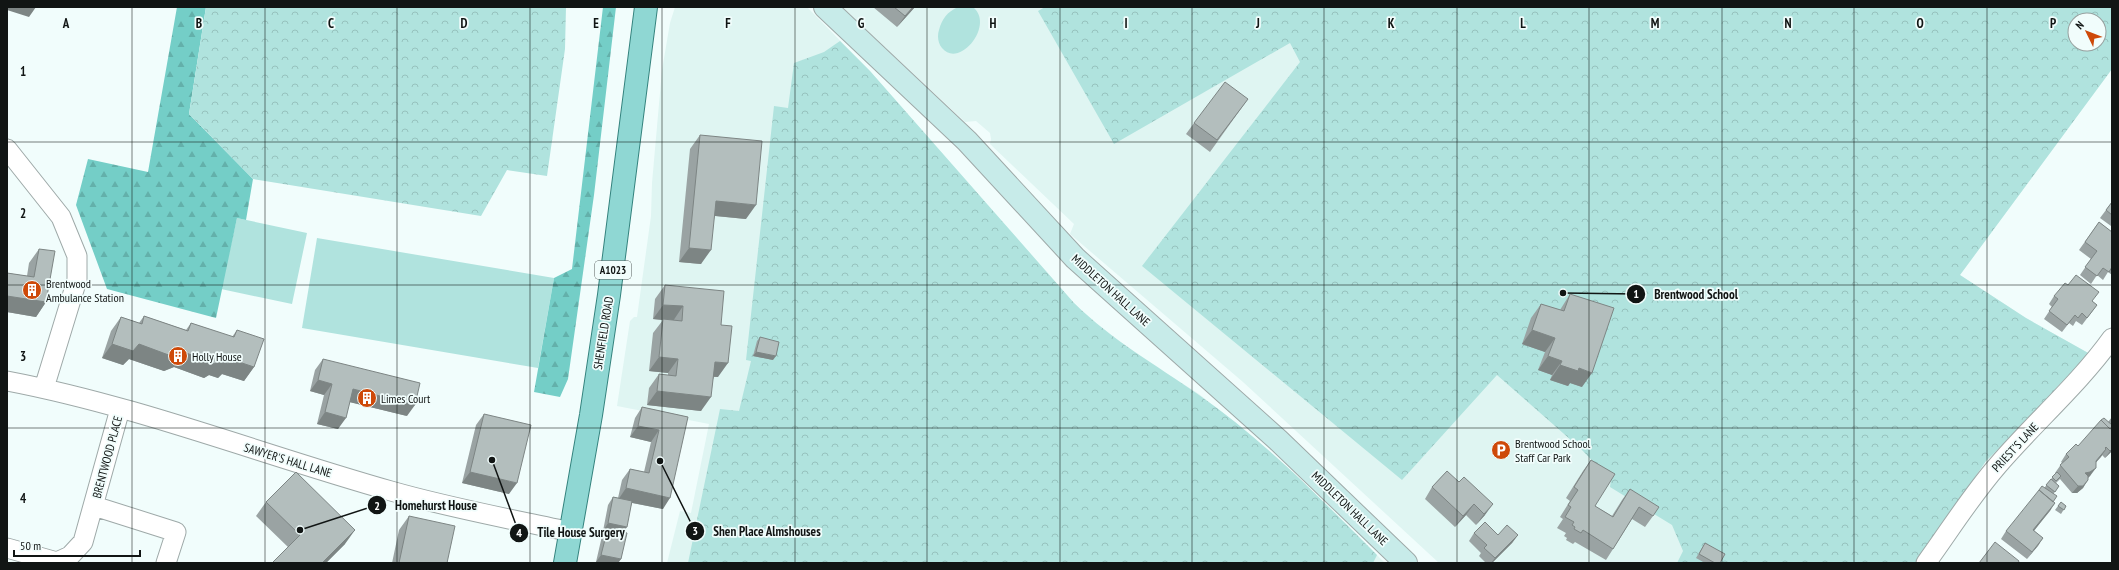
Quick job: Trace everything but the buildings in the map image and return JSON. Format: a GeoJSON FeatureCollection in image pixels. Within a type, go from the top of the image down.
{"type":"FeatureCollection","features":[{"type":"Feature","properties":{"kind":"main road","name":"SHENFIELD ROAD"},"geometry":{"type":"LineString","coordinates":[[565,563],[609,295],[647,8]]}},
{"type":"Feature","properties":{"kind":"street","name":"MIDDLETON HALL LANE"},"geometry":{"type":"LineString","coordinates":[[825,7],[967,141],[1075,258],[1278,440],[1406,563]]}},
{"type":"Feature","properties":{"kind":"street"},"geometry":{"type":"LineString","coordinates":[[7,149],[61,217],[77,256],[77,280],[44,388]]}},
{"type":"Feature","properties":{"kind":"street","name":"PRIEST'S LANE"},"geometry":{"type":"LineString","coordinates":[[1926,563],[1970,498],[1999,463],[2096,359],[2112,338]]}},
{"type":"Feature","properties":{"kind":"street","name":"SAWYER'S HALL LANE"},"geometry":{"type":"LineString","coordinates":[[7,381],[44,388],[120,409],[392,491],[470,511],[571,532]]}},
{"type":"Feature","properties":{"kind":"street","name":"BRENTWOOD PLACE"},"geometry":{"type":"LineString","coordinates":[[7,548],[57,562],[70,556],[84,542],[120,409]]}},
{"type":"Feature","properties":{"kind":"street","name":"BRENTWOOD PLACE"},"geometry":{"type":"LineString","coordinates":[[94,506],[176,532],[166,563]]}},
{"type":"Feature","properties":{"kind":"shaded area"},"geometry":{"type":"Polygon","coordinates":[[[675,7],[807,7],[870,71],[1074,303],[1094,323],[1128,349],[1199,394],[1241,428],[1295,474],[1385,563],[667,563],[680,511],[691,513],[709,424],[617,406],[630,321],[634,317],[637,317],[651,216],[652,183],[662,70],[670,23],[675,7]]]}},
{"type":"Feature","properties":{"kind":"shaded area"},"geometry":{"type":"Polygon","coordinates":[[[842,7],[2112,7],[2112,69],[1960,275],[2026,318],[2090,354],[2058,386],[2031,417],[1986,461],[1916,563],[1439,563],[1243,382],[1070,234],[1074,224],[990,144],[990,133],[976,121],[965,122],[842,7]]]}},
{"type":"Feature","properties":{"kind":"green space"},"geometry":{"type":"Polygon","coordinates":[[[177,7],[206,7],[189,114],[253,179],[246,220],[237,218],[216,318],[107,289],[76,205],[88,159],[148,172],[177,7]]]}},
{"type":"Feature","properties":{"kind":"green space"},"geometry":{"type":"Polygon","coordinates":[[[206,7],[566,7],[565,49],[547,176],[507,170],[481,216],[253,179],[189,114],[206,7]]]}},
{"type":"Feature","properties":{"kind":"green space"},"geometry":{"type":"Polygon","coordinates":[[[603,7],[616,7],[594,195],[568,379],[560,397],[534,392],[554,278],[572,269],[603,7]]]}},
{"type":"Feature","properties":{"kind":"green space"},"geometry":{"type":"Polygon","coordinates":[[[958,7],[974,8],[979,16],[980,25],[972,43],[957,53],[949,53],[942,48],[938,39],[938,32],[946,16],[958,7]]]}},
{"type":"Feature","properties":{"kind":"green space"},"geometry":{"type":"Polygon","coordinates":[[[1045,7],[2112,7],[2112,69],[1960,275],[2026,318],[2090,354],[2058,386],[2031,417],[1986,461],[1916,563],[1677,563],[1683,551],[1672,525],[1610,487],[1611,480],[1580,448],[1497,375],[1402,480],[1142,266],[1300,62],[1290,43],[1114,144],[1038,11],[1045,7]]]}},
{"type":"Feature","properties":{"kind":"green space"},"geometry":{"type":"Polygon","coordinates":[[[840,41],[870,71],[1074,303],[1119,341],[1199,395],[1270,451],[1377,555],[1373,563],[688,563],[720,409],[739,411],[751,361],[746,360],[774,106],[788,108],[794,63],[824,52],[840,41]]]}},
{"type":"Feature","properties":{"kind":"green space"},"geometry":{"type":"Polygon","coordinates":[[[237,218],[307,233],[292,304],[221,289],[237,218]]]}},
{"type":"Feature","properties":{"kind":"green space"},"geometry":{"type":"Polygon","coordinates":[[[317,238],[554,278],[538,368],[302,328],[317,238]]]}},
{"type":"Feature","properties":{"kind":"place","name":"Brentwood Ambulance Station"},"geometry":{"type":"Point","coordinates":[32,290]}},
{"type":"Feature","properties":{"kind":"place","name":"Brentwood School"},"geometry":{"type":"Point","coordinates":[1563,293]}},
{"type":"Feature","properties":{"kind":"place","name":"Holly House"},"geometry":{"type":"Point","coordinates":[178,356]}},
{"type":"Feature","properties":{"kind":"place","name":"Limes Court"},"geometry":{"type":"Point","coordinates":[367,398]}},
{"type":"Feature","properties":{"kind":"place","name":"Brentwood School Staff Car Park"},"geometry":{"type":"Point","coordinates":[1501,450]}},
{"type":"Feature","properties":{"kind":"place","name":"Tile House Surgery"},"geometry":{"type":"Point","coordinates":[492,460]}},
{"type":"Feature","properties":{"kind":"place","name":"Shen Place Almshouses"},"geometry":{"type":"Point","coordinates":[660,461]}},
{"type":"Feature","properties":{"kind":"place","name":"Homehurst House"},"geometry":{"type":"Point","coordinates":[300,530]}}]}
